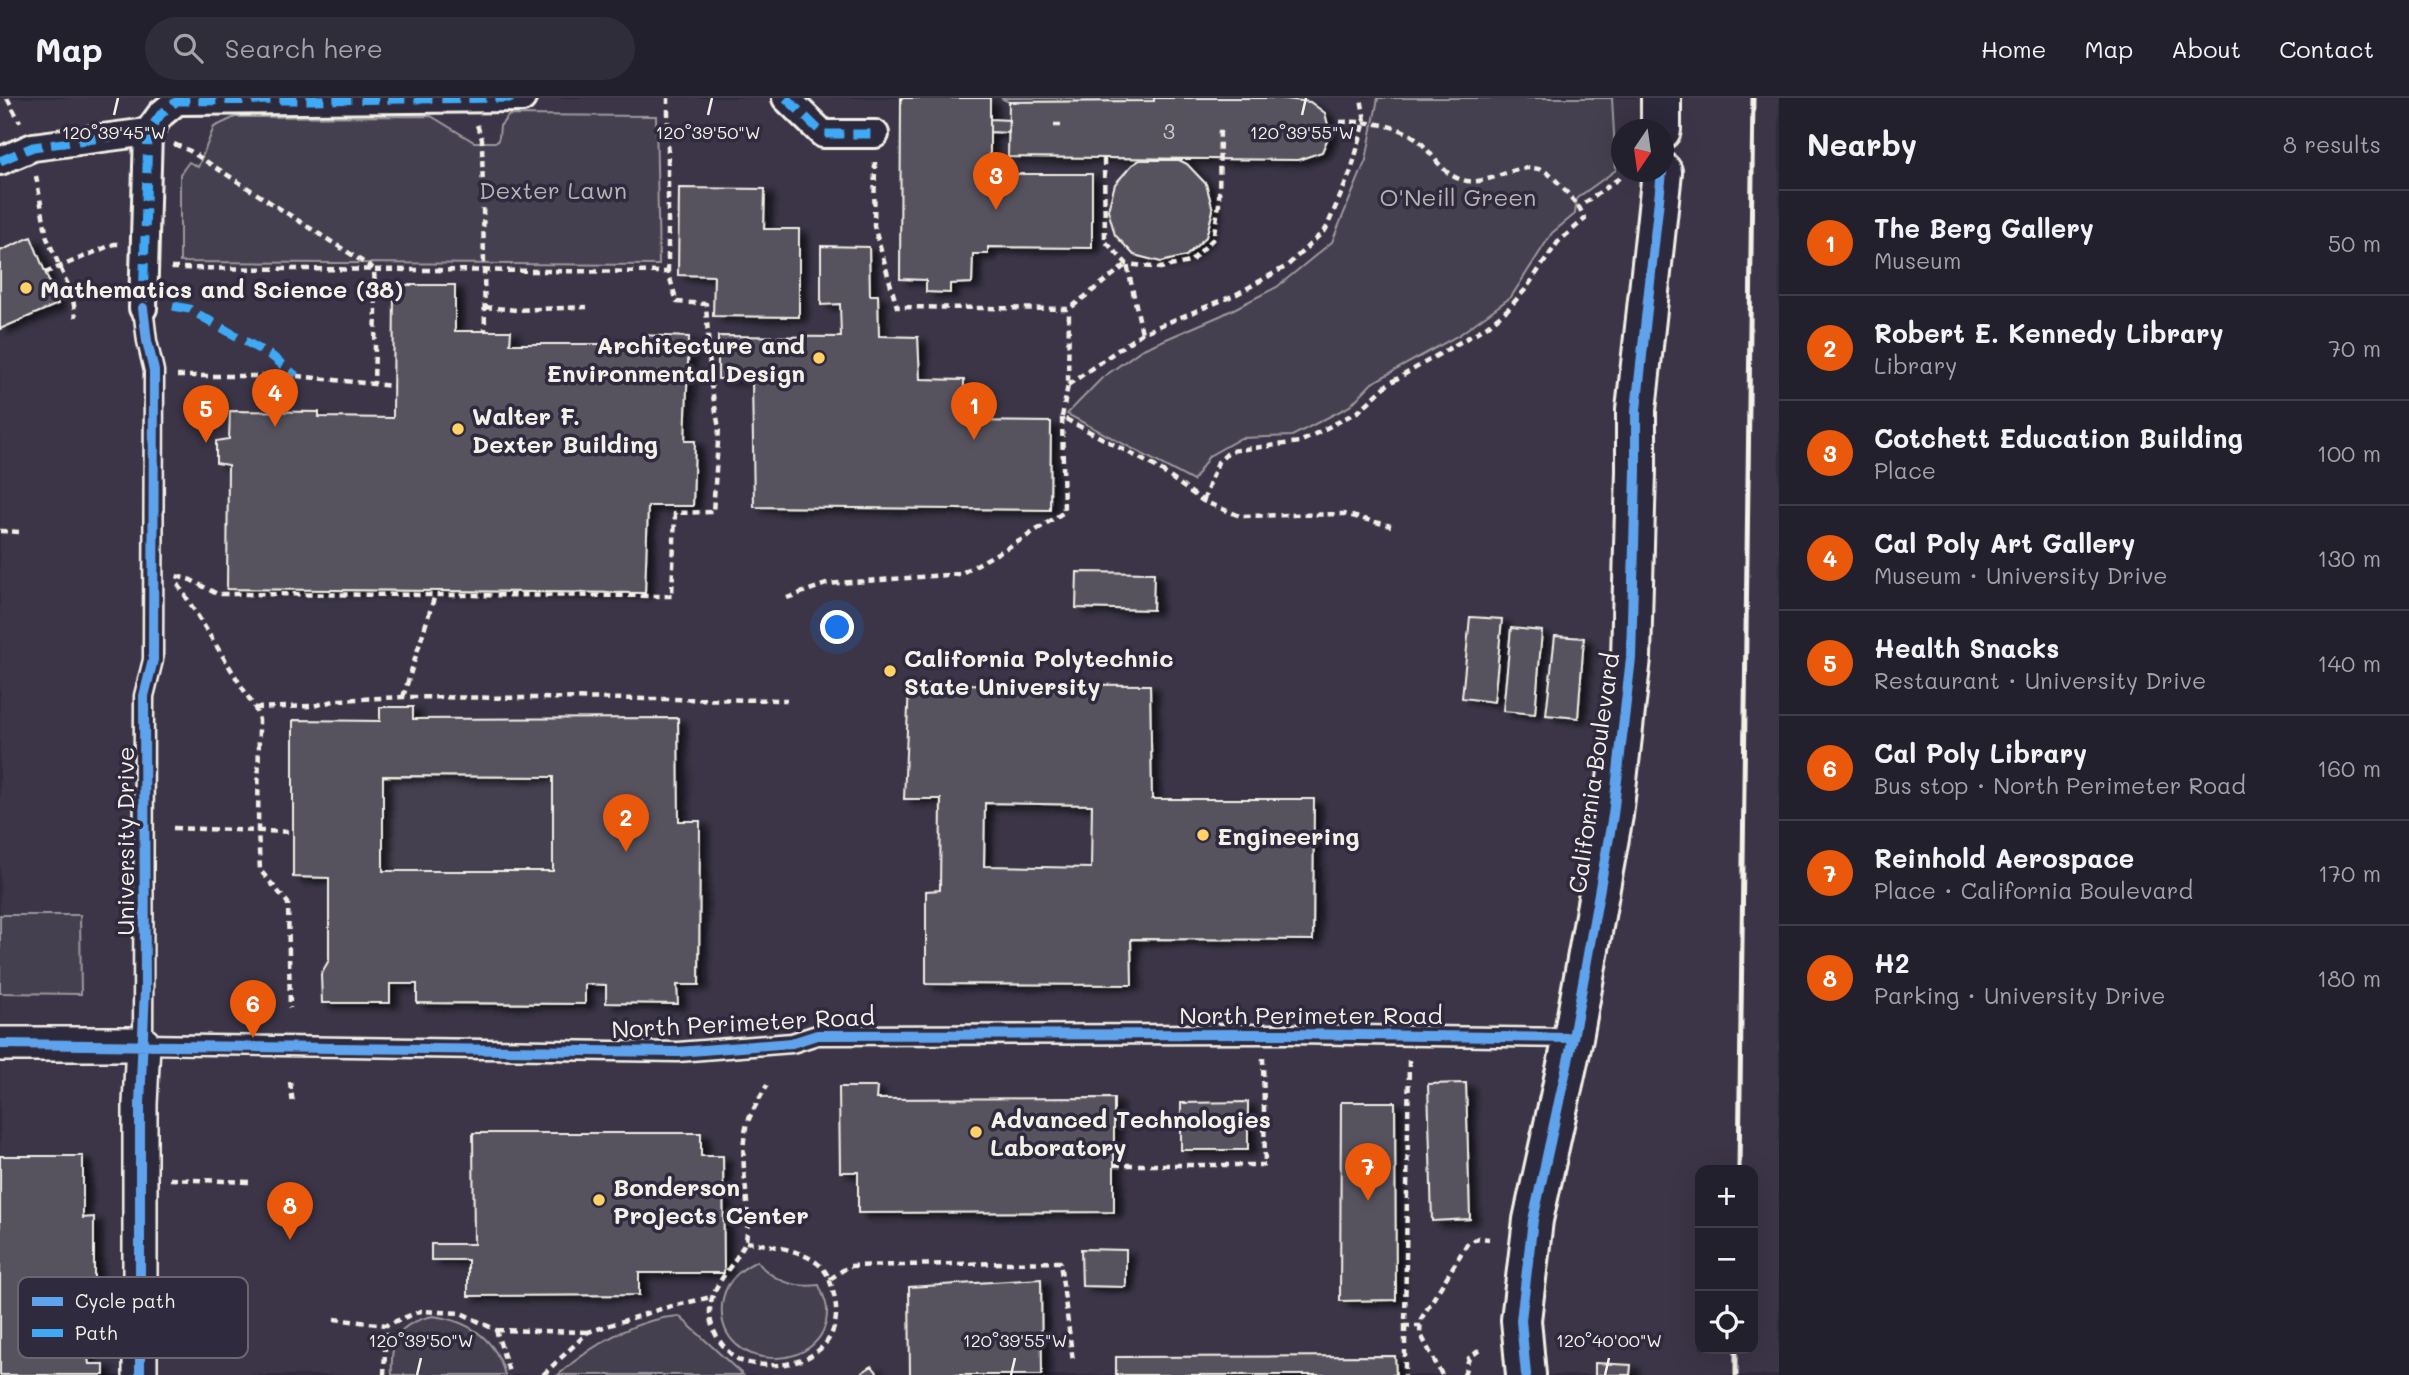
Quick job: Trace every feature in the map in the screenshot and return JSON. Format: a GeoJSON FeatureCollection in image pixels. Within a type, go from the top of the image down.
{"type":"FeatureCollection","features":[{"type":"Feature","properties":{"kind":"street"},"geometry":{"type":"LineString","coordinates":[[0,161],[33,147],[148,132],[161,114],[177,101],[523,98]]}},
{"type":"Feature","properties":{"kind":"street"},"geometry":{"type":"LineString","coordinates":[[786,98],[823,134],[875,134]]}},
{"type":"Feature","properties":{"kind":"street"},"geometry":{"type":"LineString","coordinates":[[1661,98],[1661,119]]}},
{"type":"Feature","properties":{"kind":"street","name":"University Drive"},"geometry":{"type":"LineString","coordinates":[[143,309],[148,132]]}},
{"type":"Feature","properties":{"kind":"street","name":"California Boulevard"},"geometry":{"type":"LineString","coordinates":[[1526,1375],[1521,1320],[1533,1220],[1573,1038],[1613,815],[1630,657],[1636,410],[1661,182]]}},
{"type":"Feature","properties":{"kind":"street","name":"North Perimeter Road"},"geometry":{"type":"LineString","coordinates":[[0,1044],[143,1044]]}},
{"type":"Feature","properties":{"kind":"street","name":"University Drive"},"geometry":{"type":"LineString","coordinates":[[140,1277],[140,1104],[143,1044]]}},
{"type":"Feature","properties":{"kind":"lane","name":"University Drive"},"geometry":{"type":"LineString","coordinates":[[143,309],[154,371],[153,660],[145,696],[143,1044]]}},
{"type":"Feature","properties":{"kind":"lane","name":"North Perimeter Road"},"geometry":{"type":"LineString","coordinates":[[143,1044],[678,1052],[792,1042],[817,1035],[1289,1034],[1573,1038]]}},
{"type":"Feature","properties":{"kind":"path"},"geometry":{"type":"LineString","coordinates":[[290,1008],[288,903],[260,870],[259,720],[255,708],[187,595],[171,575],[191,580],[217,594],[672,596],[675,513],[713,512],[719,428],[710,385],[706,304],[677,302],[668,272],[668,98]]}},
{"type":"Feature","properties":{"kind":"path"},"geometry":{"type":"LineString","coordinates":[[1068,385],[1142,334],[1235,295],[1287,266],[1326,229],[1351,171],[1365,121],[1361,98]]}},
{"type":"Feature","properties":{"kind":"path"},"geometry":{"type":"LineString","coordinates":[[466,99],[482,139],[485,331]]}},
{"type":"Feature","properties":{"kind":"path"},"geometry":{"type":"LineString","coordinates":[[1203,501],[1217,462],[1230,451],[1300,442],[1359,411],[1388,384],[1486,327],[1525,290],[1558,242],[1585,219],[1579,207],[1548,173],[1535,169],[1517,169],[1490,180],[1466,181],[1446,173],[1416,138],[1365,121],[1340,122]]}},
{"type":"Feature","properties":{"kind":"path"},"geometry":{"type":"LineString","coordinates":[[1054,125],[1064,125]]}},
{"type":"Feature","properties":{"kind":"path"},"geometry":{"type":"LineString","coordinates":[[875,134],[874,226],[897,307],[1069,309],[1127,264],[1160,268],[1190,262],[1213,239],[1219,204],[1220,126]]}},
{"type":"Feature","properties":{"kind":"path"},"geometry":{"type":"LineString","coordinates":[[148,132],[190,150],[374,269]]}},
{"type":"Feature","properties":{"kind":"path"},"geometry":{"type":"LineString","coordinates":[[33,147],[47,238],[72,294],[76,317]]}},
{"type":"Feature","properties":{"kind":"path"},"geometry":{"type":"LineString","coordinates":[[1104,159],[1105,242],[1127,264],[1142,334]]}},
{"type":"Feature","properties":{"kind":"path"},"geometry":{"type":"LineString","coordinates":[[1579,207],[1614,182]]}},
{"type":"Feature","properties":{"kind":"path"},"geometry":{"type":"LineString","coordinates":[[45,273],[114,244],[144,257],[374,269],[668,272]]}},
{"type":"Feature","properties":{"kind":"path"},"geometry":{"type":"LineString","coordinates":[[374,269],[374,384]]}},
{"type":"Feature","properties":{"kind":"path"},"geometry":{"type":"LineString","coordinates":[[485,307],[517,310],[587,307]]}},
{"type":"Feature","properties":{"kind":"path"},"geometry":{"type":"LineString","coordinates":[[787,598],[826,584],[960,574],[1065,512],[1062,417],[1068,385],[1069,309]]}},
{"type":"Feature","properties":{"kind":"path"},"geometry":{"type":"LineString","coordinates":[[172,376],[296,376],[393,386]]}},
{"type":"Feature","properties":{"kind":"path"},"geometry":{"type":"LineString","coordinates":[[1062,417],[1156,467],[1203,501],[1240,516],[1344,514],[1391,526]]}},
{"type":"Feature","properties":{"kind":"path"},"geometry":{"type":"LineString","coordinates":[[0,531],[19,532]]}},
{"type":"Feature","properties":{"kind":"path"},"geometry":{"type":"LineString","coordinates":[[403,697],[435,595]]}},
{"type":"Feature","properties":{"kind":"path"},"geometry":{"type":"LineString","coordinates":[[255,708],[313,706],[338,700],[403,697],[787,700]]}},
{"type":"Feature","properties":{"kind":"path"},"geometry":{"type":"LineString","coordinates":[[173,828],[293,832]]}},
{"type":"Feature","properties":{"kind":"path"},"geometry":{"type":"LineString","coordinates":[[1114,1165],[1265,1165],[1263,1053]]}},
{"type":"Feature","properties":{"kind":"path"},"geometry":{"type":"LineString","coordinates":[[1405,1375],[1409,1053]]}},
{"type":"Feature","properties":{"kind":"path"},"geometry":{"type":"LineString","coordinates":[[290,1082],[293,1104]]}},
{"type":"Feature","properties":{"kind":"path"},"geometry":{"type":"LineString","coordinates":[[746,1242],[797,1253],[817,1263],[830,1279],[837,1308],[830,1342],[814,1360],[785,1370],[755,1368],[730,1356],[716,1335],[709,1316],[715,1286],[746,1242],[745,1132],[767,1085]]}},
{"type":"Feature","properties":{"kind":"path"},"geometry":{"type":"LineString","coordinates":[[169,1179],[251,1182]]}},
{"type":"Feature","properties":{"kind":"path"},"geometry":{"type":"LineString","coordinates":[[1442,1375],[1420,1333],[1421,1319],[1466,1244],[1478,1238],[1489,1238]]}},
{"type":"Feature","properties":{"kind":"path"},"geometry":{"type":"LineString","coordinates":[[830,1279],[849,1265],[1060,1262],[1073,1375]]}},
{"type":"Feature","properties":{"kind":"path"},"geometry":{"type":"LineString","coordinates":[[334,1319],[386,1325],[421,1311],[461,1313],[496,1330],[588,1332],[664,1308],[711,1297]]}},
{"type":"Feature","properties":{"kind":"path"},"geometry":{"type":"LineString","coordinates":[[384,1375],[386,1325]]}},
{"type":"Feature","properties":{"kind":"path"},"geometry":{"type":"LineString","coordinates":[[1405,1326],[1421,1326]]}},
{"type":"Feature","properties":{"kind":"path"},"geometry":{"type":"LineString","coordinates":[[496,1330],[510,1375]]}},
{"type":"Feature","properties":{"kind":"path"},"geometry":{"type":"LineString","coordinates":[[543,1375],[588,1332]]}},
{"type":"Feature","properties":{"kind":"path"},"geometry":{"type":"LineString","coordinates":[[1464,1375],[1469,1359],[1482,1349]]}},
{"type":"Feature","properties":{"kind":"shaded area","name":"California Polytechnic State University"},"geometry":{"type":"Polygon","coordinates":[[[0,98],[1779,98],[1779,1375],[0,1375],[0,98]]]}},
{"type":"Feature","properties":{"kind":"green space"},"geometry":{"type":"Polygon","coordinates":[[[1001,98],[1154,98],[1154,101],[1009,102],[1001,98]]]}},
{"type":"Feature","properties":{"kind":"green space","name":"O'Neill Green"},"geometry":{"type":"Polygon","coordinates":[[[1378,98],[1612,98],[1611,174],[1577,198],[1575,214],[1552,233],[1511,297],[1459,335],[1372,383],[1350,406],[1292,436],[1241,438],[1209,456],[1193,481],[1067,414],[1102,378],[1141,350],[1222,315],[1277,287],[1332,242],[1366,160],[1378,98]]]}},
{"type":"Feature","properties":{"kind":"green space","name":"Dexter Lawn"},"geometry":{"type":"Polygon","coordinates":[[[509,115],[656,116],[659,265],[180,262],[180,174],[189,162],[198,167],[214,127],[235,117],[431,116],[474,142],[497,142],[500,126],[509,115]]]}},
{"type":"Feature","properties":{"kind":"green space"},"geometry":{"type":"Polygon","coordinates":[[[383,776],[553,777],[553,871],[383,871],[383,776]]]}},
{"type":"Feature","properties":{"kind":"green space"},"geometry":{"type":"Polygon","coordinates":[[[0,915],[80,915],[81,994],[0,993],[0,915]]]}},
{"type":"Feature","properties":{"kind":"green space"},"geometry":{"type":"Polygon","coordinates":[[[757,1261],[770,1274],[785,1282],[819,1285],[827,1310],[823,1331],[811,1346],[793,1355],[773,1358],[753,1354],[736,1344],[725,1328],[722,1305],[726,1290],[738,1273],[757,1261]]]}},
{"type":"Feature","properties":{"kind":"green space"},"geometry":{"type":"Polygon","coordinates":[[[433,1316],[458,1322],[479,1334],[495,1351],[505,1375],[392,1375],[392,1352],[398,1335],[411,1324],[433,1316]]]}},
{"type":"Feature","properties":{"kind":"green space"},"geometry":{"type":"Polygon","coordinates":[[[679,1316],[743,1375],[558,1375],[599,1344],[630,1328],[662,1318],[679,1316]]]}},
{"type":"Feature","properties":{"kind":"building"},"geometry":{"type":"Polygon","coordinates":[[[901,98],[990,98],[990,174],[1092,174],[1092,248],[988,247],[988,254],[973,254],[972,283],[950,284],[950,293],[926,292],[926,280],[900,279],[901,98]]]}},
{"type":"Feature","properties":{"kind":"building"},"geometry":{"type":"Polygon","coordinates":[[[1154,98],[1278,98],[1310,102],[1325,113],[1330,133],[1322,152],[1298,160],[1008,157],[1009,102],[1154,101],[1154,98]]]}},
{"type":"Feature","properties":{"kind":"building"},"geometry":{"type":"Polygon","coordinates":[[[990,119],[1009,120],[1009,133],[990,132],[990,119]]]}},
{"type":"Feature","properties":{"kind":"building"},"geometry":{"type":"Polygon","coordinates":[[[1140,160],[1179,160],[1187,164],[1206,184],[1213,210],[1206,237],[1186,256],[1161,262],[1134,255],[1115,235],[1108,210],[1115,184],[1140,160]]]}},
{"type":"Feature","properties":{"kind":"building"},"geometry":{"type":"Polygon","coordinates":[[[679,188],[765,189],[764,229],[799,229],[799,317],[713,316],[714,276],[678,275],[679,188]]]}},
{"type":"Feature","properties":{"kind":"building","name":"Mathematics and Science (38)"},"geometry":{"type":"Polygon","coordinates":[[[31,237],[58,304],[0,329],[0,251],[31,237]]]}},
{"type":"Feature","properties":{"kind":"building","name":"Architecture and Environmental Design"},"geometry":{"type":"Polygon","coordinates":[[[821,246],[869,247],[870,295],[878,295],[879,336],[918,337],[920,379],[964,380],[964,421],[1051,422],[1050,510],[754,507],[752,379],[718,379],[718,336],[841,337],[840,304],[821,305],[821,246]]]}},
{"type":"Feature","properties":{"kind":"building","name":"Walter F. Dexter Building"},"geometry":{"type":"Polygon","coordinates":[[[394,285],[455,285],[455,331],[511,331],[510,344],[640,344],[640,335],[689,337],[685,441],[695,441],[693,506],[648,506],[645,593],[227,589],[228,465],[216,463],[216,441],[229,439],[230,411],[319,412],[319,417],[393,418],[394,285]]]}},
{"type":"Feature","properties":{"kind":"building"},"geometry":{"type":"Polygon","coordinates":[[[1077,572],[1154,573],[1153,610],[1076,608],[1077,572]]]}},
{"type":"Feature","properties":{"kind":"building"},"geometry":{"type":"Polygon","coordinates":[[[1470,617],[1502,619],[1494,702],[1462,698],[1470,617]]]}},
{"type":"Feature","properties":{"kind":"building"},"geometry":{"type":"Polygon","coordinates":[[[1511,628],[1542,631],[1535,714],[1503,711],[1511,628]]]}},
{"type":"Feature","properties":{"kind":"building"},"geometry":{"type":"Polygon","coordinates":[[[1555,636],[1584,638],[1578,718],[1546,715],[1555,636]]]}},
{"type":"Feature","properties":{"kind":"building","name":"Engineering"},"geometry":{"type":"Polygon","coordinates":[[[909,684],[1150,685],[1152,799],[1314,799],[1313,940],[1131,939],[1132,985],[926,984],[926,891],[940,890],[941,799],[904,799],[909,684]],[[985,803],[984,866],[1091,868],[1092,805],[985,803]]]}},
{"type":"Feature","properties":{"kind":"building"},"geometry":{"type":"Polygon","coordinates":[[[380,707],[413,707],[413,719],[678,718],[679,821],[700,821],[699,985],[677,985],[678,1004],[606,1003],[606,985],[585,984],[585,1004],[417,1003],[417,984],[390,984],[390,1003],[322,1003],[321,974],[329,960],[329,878],[293,877],[293,720],[380,721],[380,707]],[[383,776],[383,871],[553,871],[553,777],[383,776]]]}},
{"type":"Feature","properties":{"kind":"building"},"geometry":{"type":"Polygon","coordinates":[[[1466,1083],[1470,1219],[1432,1221],[1428,1084],[1466,1083]]]}},
{"type":"Feature","properties":{"kind":"building","name":"Advanced Technologies Laboratory"},"geometry":{"type":"Polygon","coordinates":[[[839,1087],[877,1087],[876,1099],[1114,1098],[1114,1212],[858,1213],[858,1172],[840,1172],[839,1087]]]}},
{"type":"Feature","properties":{"kind":"building"},"geometry":{"type":"Polygon","coordinates":[[[1248,1102],[1248,1150],[1181,1150],[1181,1103],[1248,1102]]]}},
{"type":"Feature","properties":{"kind":"building"},"geometry":{"type":"Polygon","coordinates":[[[1341,1102],[1395,1102],[1396,1300],[1340,1301],[1341,1102]]]}},
{"type":"Feature","properties":{"kind":"building","name":"Bonderson Projects Center"},"geometry":{"type":"Polygon","coordinates":[[[473,1133],[701,1133],[701,1156],[723,1156],[724,1273],[639,1273],[639,1295],[468,1296],[468,1260],[431,1260],[431,1244],[474,1244],[473,1133]]]}},
{"type":"Feature","properties":{"kind":"building"},"geometry":{"type":"Polygon","coordinates":[[[0,1156],[83,1156],[83,1218],[94,1217],[94,1277],[18,1277],[18,1358],[88,1358],[89,1364],[104,1364],[104,1375],[0,1375],[0,1156]]]}},
{"type":"Feature","properties":{"kind":"building"},"geometry":{"type":"Polygon","coordinates":[[[1081,1249],[1126,1250],[1126,1287],[1082,1286],[1081,1249]]]}},
{"type":"Feature","properties":{"kind":"building"},"geometry":{"type":"Polygon","coordinates":[[[1041,1279],[1042,1375],[910,1375],[909,1287],[1041,1279]]]}},
{"type":"Feature","properties":{"kind":"building"},"geometry":{"type":"Polygon","coordinates":[[[1395,1356],[1396,1375],[1116,1375],[1116,1357],[1395,1356]]]}},
{"type":"Feature","properties":{"kind":"building"},"geometry":{"type":"Polygon","coordinates":[[[1595,1363],[1631,1365],[1630,1375],[1595,1375],[1595,1363]]]}},
{"type":"Feature","properties":{"kind":"building"},"geometry":{"type":"Polygon","coordinates":[[[872,1366],[879,1375],[858,1375],[872,1366]]]}},
{"type":"Feature","properties":{"kind":"railway"},"geometry":{"type":"LineString","coordinates":[[1739,1165],[1753,98]]}},
{"type":"Feature","properties":{"kind":"railway"},"geometry":{"type":"LineString","coordinates":[[1736,1354],[1736,1375]]}},
{"type":"Feature","properties":{"kind":"marked path"},"geometry":{"type":"LineString","coordinates":[[0,161],[33,147],[148,132],[161,114],[177,101],[522,98]]}},
{"type":"Feature","properties":{"kind":"marked path"},"geometry":{"type":"LineString","coordinates":[[786,98],[823,134],[875,134]]}},
{"type":"Feature","properties":{"kind":"marked path"},"geometry":{"type":"LineString","coordinates":[[143,308],[148,132]]}},
{"type":"Feature","properties":{"kind":"marked path"},"geometry":{"type":"LineString","coordinates":[[173,306],[189,309],[273,357],[296,376]]}},
{"type":"Feature","properties":{"kind":"cycle path"},"geometry":{"type":"LineString","coordinates":[[1526,1375],[1521,1320],[1533,1220],[1573,1038],[1613,815],[1631,658],[1636,410],[1661,182]]}},
{"type":"Feature","properties":{"kind":"cycle path"},"geometry":{"type":"LineString","coordinates":[[140,1277],[140,1104],[145,989],[144,696],[153,660],[154,371],[143,308]]}},
{"type":"Feature","properties":{"kind":"cycle path"},"geometry":{"type":"LineString","coordinates":[[0,1044],[678,1052],[792,1043],[817,1035],[1289,1034],[1573,1038]]}},
{"type":"Feature","properties":{"kind":"cycle path"},"geometry":{"type":"LineString","coordinates":[[140,1358],[140,1375]]}},
{"type":"Feature","properties":{"kind":"place","name":"Cotchett Education Building"},"geometry":{"type":"Point","coordinates":[996,210]}},
{"type":"Feature","properties":{"kind":"place","name":"Mathematics and Science (38)"},"geometry":{"type":"Point","coordinates":[26,288]}},
{"type":"Feature","properties":{"kind":"place","name":"Architecture and Environmental Design"},"geometry":{"type":"Point","coordinates":[819,358]}},
{"type":"Feature","properties":{"kind":"place","name":"Cal Poly Art Gallery"},"geometry":{"type":"Point","coordinates":[275,427]}},
{"type":"Feature","properties":{"kind":"place","name":"Walter F. Dexter Building"},"geometry":{"type":"Point","coordinates":[458,429]}},
{"type":"Feature","properties":{"kind":"place","name":"The Berg Gallery"},"geometry":{"type":"Point","coordinates":[974,440]}},
{"type":"Feature","properties":{"kind":"place","name":"Health Snacks"},"geometry":{"type":"Point","coordinates":[206,443]}},
{"type":"Feature","properties":{"kind":"place","name":"California Polytechnic State University"},"geometry":{"type":"Point","coordinates":[890,671]}},
{"type":"Feature","properties":{"kind":"place","name":"Engineering"},"geometry":{"type":"Point","coordinates":[1203,835]}},
{"type":"Feature","properties":{"kind":"place","name":"Robert E. Kennedy Library"},"geometry":{"type":"Point","coordinates":[626,852]}},
{"type":"Feature","properties":{"kind":"place","name":"Cal Poly Library"},"geometry":{"type":"Point","coordinates":[253,1038]}},
{"type":"Feature","properties":{"kind":"place","name":"Advanced Technologies Laboratory"},"geometry":{"type":"Point","coordinates":[976,1132]}},
{"type":"Feature","properties":{"kind":"place","name":"Bonderson Projects Center"},"geometry":{"type":"Point","coordinates":[599,1200]}},
{"type":"Feature","properties":{"kind":"place","name":"Reinhold Aerospace"},"geometry":{"type":"Point","coordinates":[1368,1201]}},
{"type":"Feature","properties":{"kind":"place","name":"H2"},"geometry":{"type":"Point","coordinates":[290,1240]}}]}
